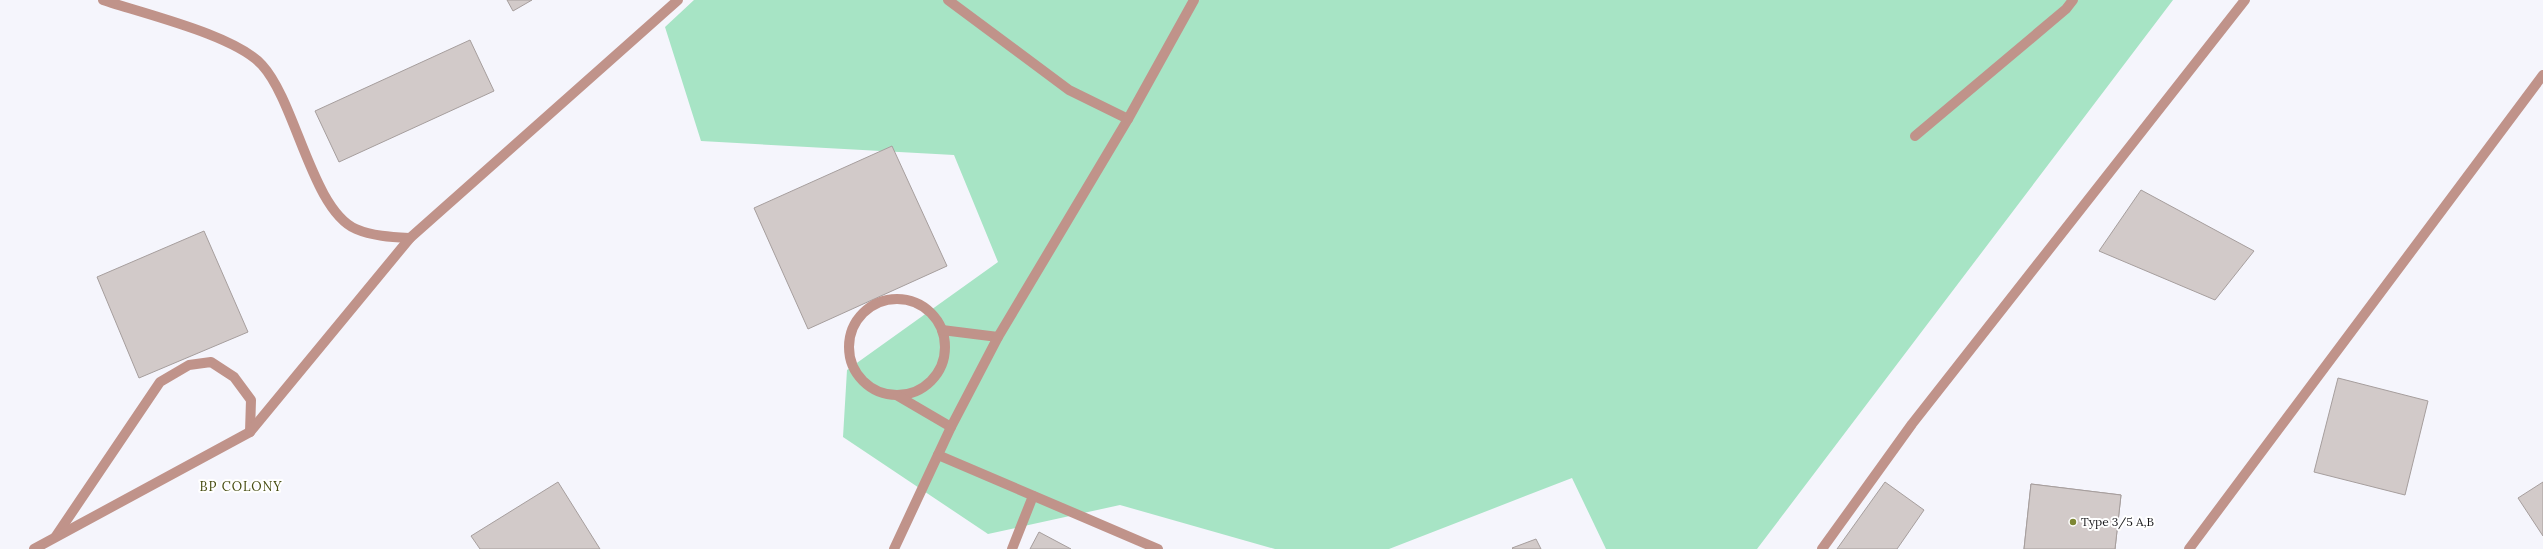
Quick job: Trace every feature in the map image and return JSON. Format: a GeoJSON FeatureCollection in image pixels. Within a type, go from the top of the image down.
{"type":"FeatureCollection","features":[{"type":"Feature","properties":{"kind":"street"},"geometry":{"type":"LineString","coordinates":[[103,0],[238,46],[262,65],[277,88],[330,208],[355,229],[388,236],[410,238]]}},
{"type":"Feature","properties":{"kind":"street"},"geometry":{"type":"LineString","coordinates":[[34,549],[250,432],[410,238],[678,0]]}},
{"type":"Feature","properties":{"kind":"street"},"geometry":{"type":"LineString","coordinates":[[948,0],[1069,90],[1128,119]]}},
{"type":"Feature","properties":{"kind":"street"},"geometry":{"type":"LineString","coordinates":[[894,549],[951,427],[998,337],[1128,119],[1194,0]]}},
{"type":"Feature","properties":{"kind":"street"},"geometry":{"type":"LineString","coordinates":[[1915,136],[2066,9],[2072,0]]}},
{"type":"Feature","properties":{"kind":"street"},"geometry":{"type":"LineString","coordinates":[[1822,549],[1912,424],[2245,0]]}},
{"type":"Feature","properties":{"kind":"street"},"geometry":{"type":"LineString","coordinates":[[2189,549],[2543,75]]}},
{"type":"Feature","properties":{"kind":"street"},"geometry":{"type":"LineString","coordinates":[[894,299],[910,300],[923,306],[935,317],[942,330],[945,352],[939,373],[929,384],[914,393],[898,396],[881,394],[866,385],[855,372],[849,356],[849,339],[855,324],[865,310],[880,302],[894,299]]}},
{"type":"Feature","properties":{"kind":"street"},"geometry":{"type":"LineString","coordinates":[[942,330],[998,337]]}},
{"type":"Feature","properties":{"kind":"street"},"geometry":{"type":"LineString","coordinates":[[54,537],[160,382],[188,365],[211,362],[234,377],[250,400],[250,432]]}},
{"type":"Feature","properties":{"kind":"street"},"geometry":{"type":"LineString","coordinates":[[898,396],[951,427]]}},
{"type":"Feature","properties":{"kind":"street"},"geometry":{"type":"LineString","coordinates":[[938,455],[1158,549]]}},
{"type":"Feature","properties":{"kind":"street"},"geometry":{"type":"LineString","coordinates":[[1012,549],[1034,496]]}},
{"type":"Feature","properties":{"kind":"green space"},"geometry":{"type":"Polygon","coordinates":[[[694,0],[2173,0],[1757,549],[1606,549],[1572,478],[1389,549],[1275,549],[1120,505],[988,534],[843,437],[847,370],[998,262],[954,155],[701,141],[665,27],[694,0]]]}},
{"type":"Feature","properties":{"kind":"building"},"geometry":{"type":"Polygon","coordinates":[[[507,0],[532,0],[513,11],[507,0]]]}},
{"type":"Feature","properties":{"kind":"building"},"geometry":{"type":"Polygon","coordinates":[[[470,40],[494,91],[339,162],[315,111],[470,40]]]}},
{"type":"Feature","properties":{"kind":"building"},"geometry":{"type":"Polygon","coordinates":[[[892,146],[947,266],[808,329],[754,208],[892,146]]]}},
{"type":"Feature","properties":{"kind":"building"},"geometry":{"type":"Polygon","coordinates":[[[2141,190],[2254,251],[2215,300],[2099,251],[2141,190]]]}},
{"type":"Feature","properties":{"kind":"building"},"geometry":{"type":"Polygon","coordinates":[[[204,231],[248,332],[139,378],[97,277],[204,231]]]}},
{"type":"Feature","properties":{"kind":"building"},"geometry":{"type":"Polygon","coordinates":[[[2338,378],[2428,401],[2405,495],[2314,472],[2338,378]]]}},
{"type":"Feature","properties":{"kind":"building"},"geometry":{"type":"Polygon","coordinates":[[[558,482],[600,549],[480,549],[471,536],[558,482]]]}},
{"type":"Feature","properties":{"kind":"building"},"geometry":{"type":"Polygon","coordinates":[[[1885,482],[1924,510],[1897,549],[1837,549],[1885,482]]]}},
{"type":"Feature","properties":{"kind":"building"},"geometry":{"type":"Polygon","coordinates":[[[2543,482],[2543,536],[2518,498],[2543,482]]]}},
{"type":"Feature","properties":{"kind":"building","name":"Type 3/5 A,B"},"geometry":{"type":"Polygon","coordinates":[[[2031,484],[2121,495],[2115,549],[2024,549],[2031,484]]]}},
{"type":"Feature","properties":{"kind":"building","name":"Type 3/5 A,B"},"geometry":{"type":"Polygon","coordinates":[[[2031,484],[2121,495],[2115,549],[2024,549],[2031,484]]]}},
{"type":"Feature","properties":{"kind":"building"},"geometry":{"type":"Polygon","coordinates":[[[1039,532],[1071,549],[1030,549],[1039,532]]]}},
{"type":"Feature","properties":{"kind":"building"},"geometry":{"type":"Polygon","coordinates":[[[1536,539],[1541,549],[1512,548],[1536,539]]]}},
{"type":"Feature","properties":{"kind":"place","name":"Type 3/5 A,B"},"geometry":{"type":"Point","coordinates":[2073,522]}},
{"type":"Feature","properties":{"kind":"district","name":"BP COLONY"},"geometry":{"type":"Point","coordinates":[241,486]}}]}
